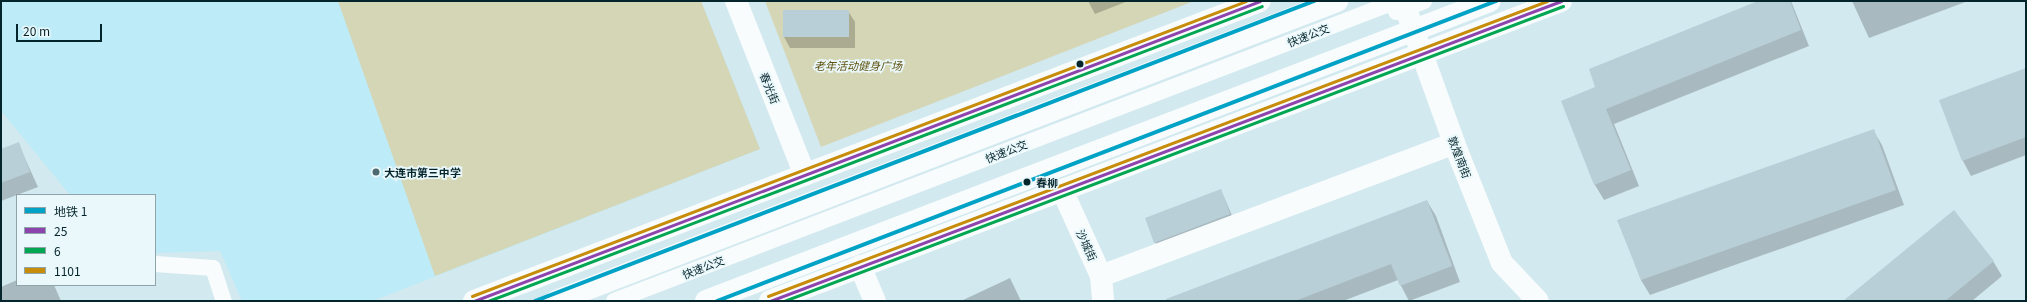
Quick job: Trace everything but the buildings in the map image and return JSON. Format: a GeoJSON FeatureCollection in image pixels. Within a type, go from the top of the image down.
{"type":"FeatureCollection","features":[{"type":"Feature","properties":{"kind":"main road","name":"春光街"},"geometry":{"type":"LineString","coordinates":[[736,1],[805,175]]}},
{"type":"Feature","properties":{"kind":"main road"},"geometry":{"type":"LineString","coordinates":[[474,301],[1260,1]]}},
{"type":"Feature","properties":{"kind":"main road"},"geometry":{"type":"LineString","coordinates":[[556,301],[1337,1]]}},
{"type":"Feature","properties":{"kind":"main road"},"geometry":{"type":"LineString","coordinates":[[706,301],[1490,1]]}},
{"type":"Feature","properties":{"kind":"main road"},"geometry":{"type":"LineString","coordinates":[[770,301],[1562,1]]}},
{"type":"Feature","properties":{"kind":"main road","name":"敦煌南街"},"geometry":{"type":"LineString","coordinates":[[1407,3],[1422,54],[1454,143],[1502,263],[1538,301]]}},
{"type":"Feature","properties":{"kind":"main road"},"geometry":{"type":"LineString","coordinates":[[1101,276],[1454,143]]}},
{"type":"Feature","properties":{"kind":"main road","name":"沙城街"},"geometry":{"type":"LineString","coordinates":[[1062,190],[1101,276],[1103,301]]}},
{"type":"Feature","properties":{"kind":"main road"},"geometry":{"type":"LineString","coordinates":[[860,266],[875,301]]}},
{"type":"Feature","properties":{"kind":"lane","name":"快速公交"},"geometry":{"type":"LineString","coordinates":[[614,301],[1407,3]]}},
{"type":"Feature","properties":{"kind":"lane","name":"快速公交"},"geometry":{"type":"LineString","coordinates":[[644,301],[1407,3]]}},
{"type":"Feature","properties":{"kind":"lane"},"geometry":{"type":"LineString","coordinates":[[156,264],[213,268],[224,301]]}},
{"type":"Feature","properties":{"kind":"shaded area","name":"大连市第三中学"},"geometry":{"type":"Polygon","coordinates":[[[1,1],[701,1],[760,149],[373,301],[242,301],[220,251],[156,253],[156,194],[69,194],[1,111],[1,1]]]}},
{"type":"Feature","properties":{"kind":"green space"},"geometry":{"type":"Polygon","coordinates":[[[338,1],[701,1],[760,149],[435,276],[338,1]]]}},
{"type":"Feature","properties":{"kind":"green space","name":"老年活动健身广场"},"geometry":{"type":"Polygon","coordinates":[[[765,1],[1194,1],[821,147],[765,1]]]}},
{"type":"Feature","properties":{"kind":"metro line","name":"1"},"geometry":{"type":"LineString","coordinates":[[535,301],[1314,1]]}},
{"type":"Feature","properties":{"kind":"metro line","name":"1"},"geometry":{"type":"LineString","coordinates":[[717,301],[1496,1]]}},
{"type":"Feature","properties":{"kind":"transit line","name":"1101"},"geometry":{"type":"LineString","coordinates":[[472,296],[1246,1]]}},
{"type":"Feature","properties":{"kind":"transit line","name":"25"},"geometry":{"type":"LineString","coordinates":[[474,301],[1260,1]]}},
{"type":"Feature","properties":{"kind":"transit line","name":"1101"},"geometry":{"type":"LineString","coordinates":[[768,296],[1547,1]]}},
{"type":"Feature","properties":{"kind":"transit line","name":"25"},"geometry":{"type":"LineString","coordinates":[[770,301],[1561,1]]}},
{"type":"Feature","properties":{"kind":"transit line","name":"6"},"geometry":{"type":"LineString","coordinates":[[488,301],[1262,6]]}},
{"type":"Feature","properties":{"kind":"transit line","name":"6"},"geometry":{"type":"LineString","coordinates":[[784,301],[1563,6]]}},
{"type":"Feature","properties":{"kind":"place","name":"大连市第三中学"},"geometry":{"type":"Point","coordinates":[376,172]}},
{"type":"Feature","properties":{"kind":"place","name":"春柳"},"geometry":{"type":"Point","coordinates":[1027,182]}}]}
